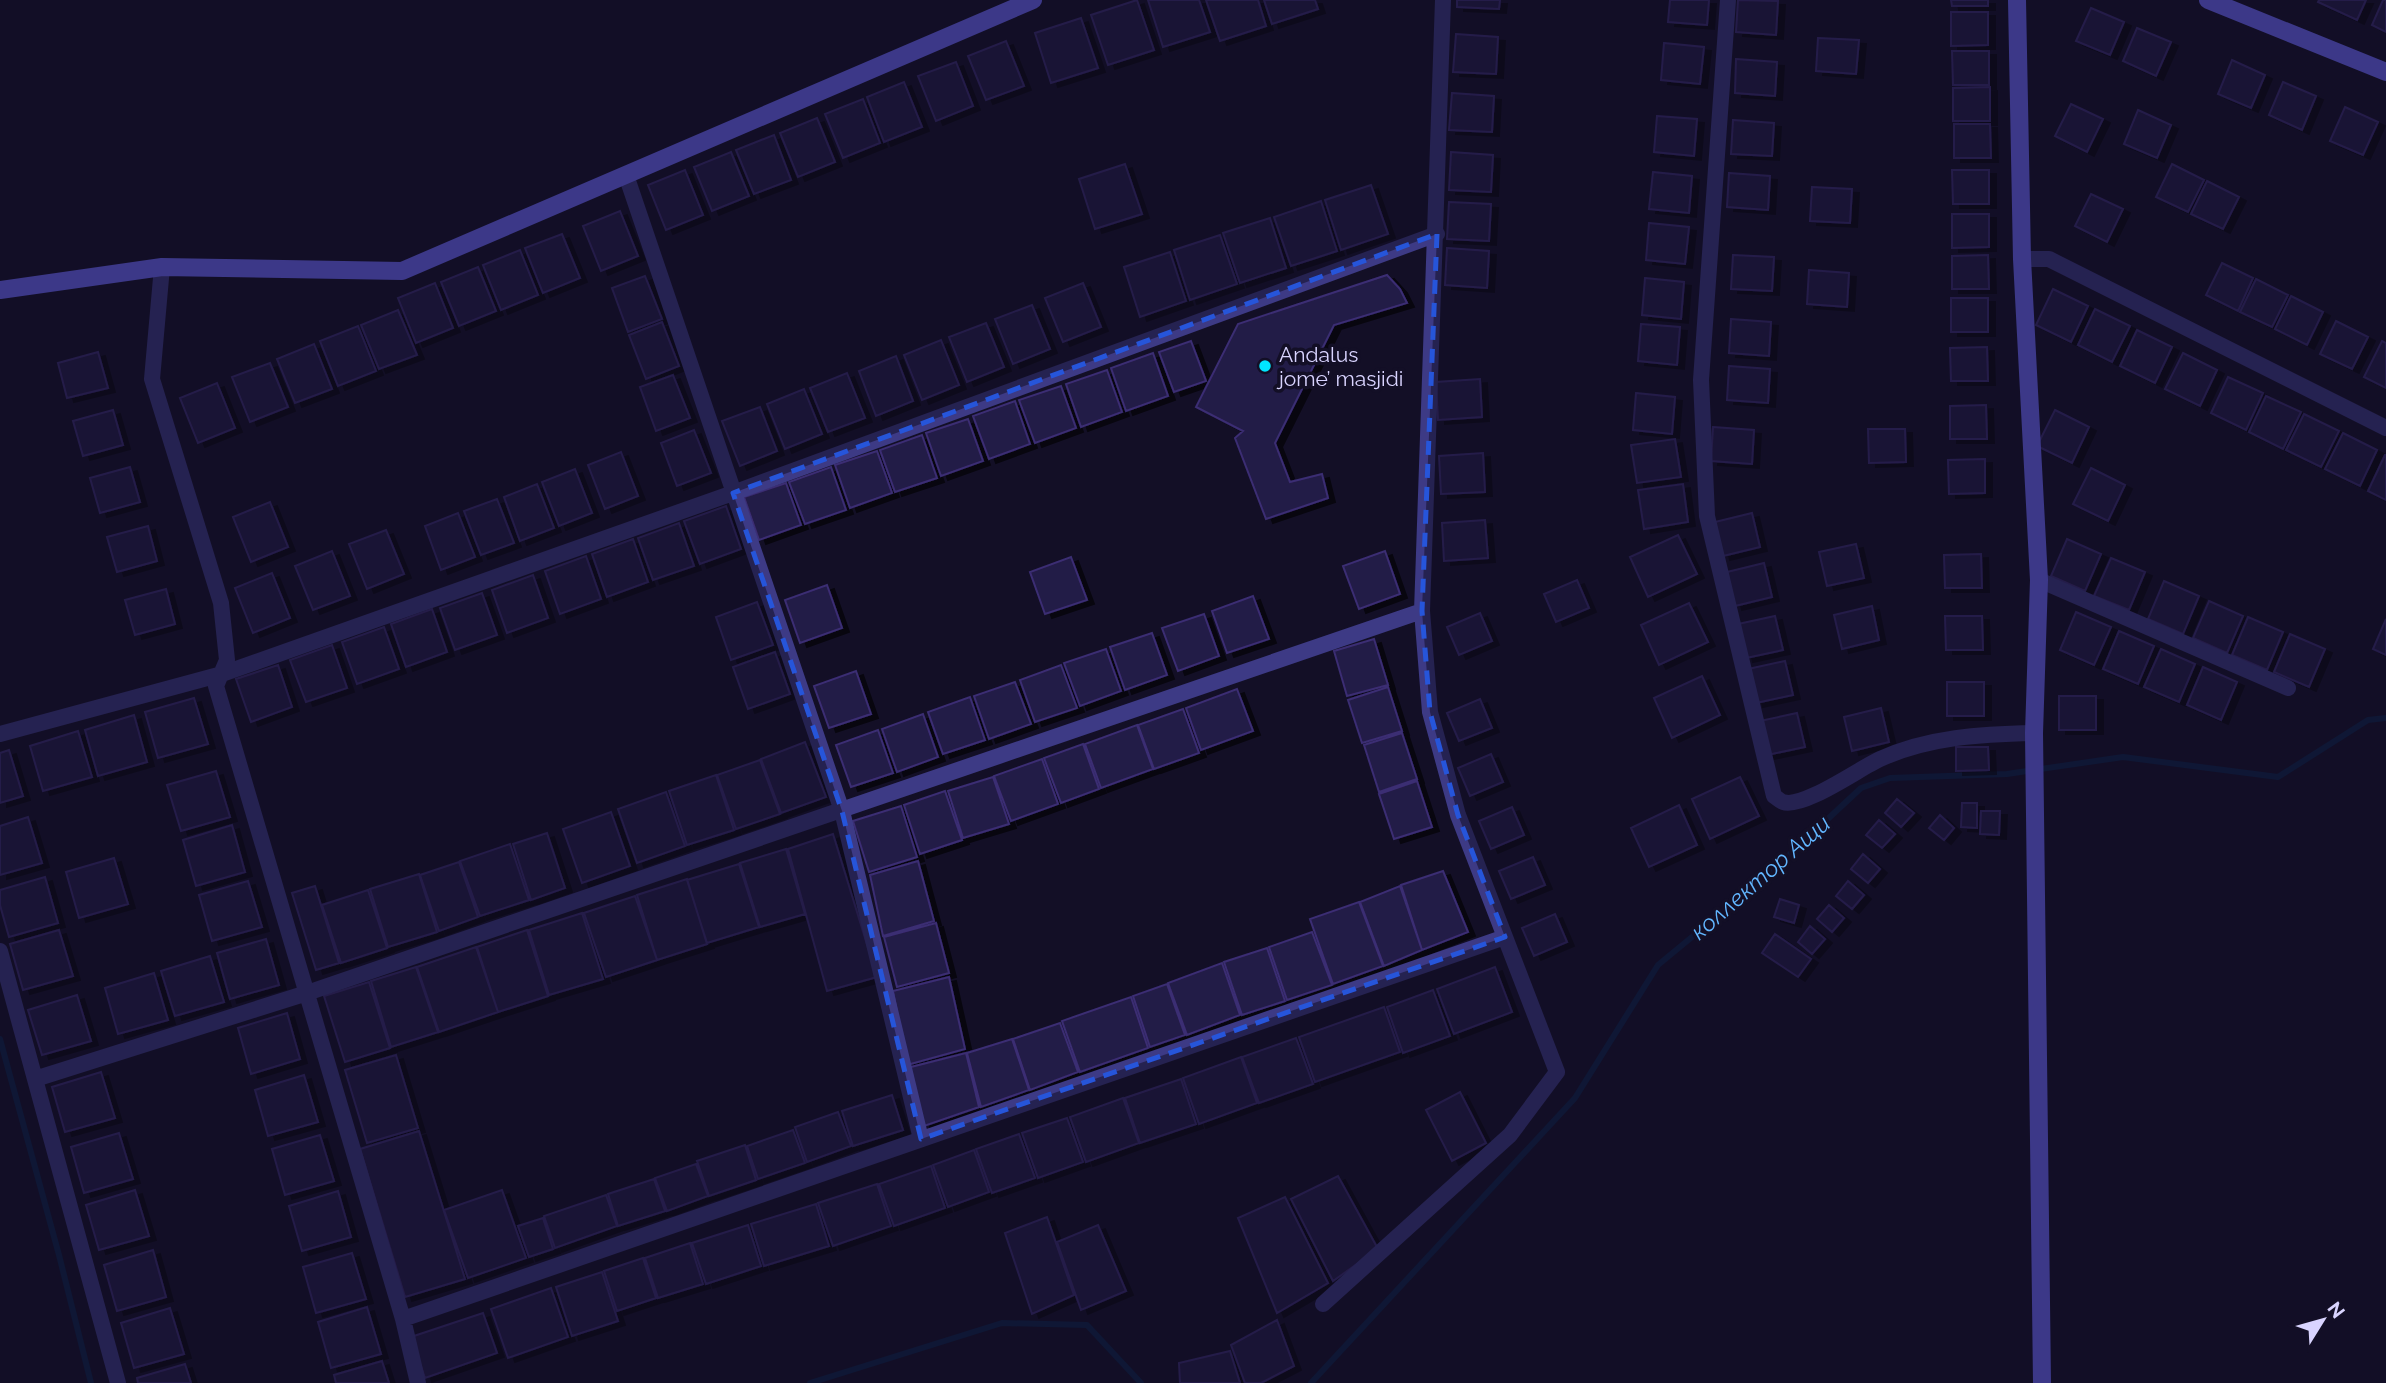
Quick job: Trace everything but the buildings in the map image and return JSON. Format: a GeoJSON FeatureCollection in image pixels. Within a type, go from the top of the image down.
{"type":"FeatureCollection","features":[{"type":"Feature","properties":{"kind":"main road"},"geometry":{"type":"LineString","coordinates":[[0,289],[162,267],[402,271],[1033,0]]}},
{"type":"Feature","properties":{"kind":"main road"},"geometry":{"type":"LineString","coordinates":[[2017,0],[2022,259],[2039,580],[2034,741],[2042,1383]]}},
{"type":"Feature","properties":{"kind":"main road"},"geometry":{"type":"LineString","coordinates":[[2208,0],[2386,72]]}},
{"type":"Feature","properties":{"kind":"street"},"geometry":{"type":"LineString","coordinates":[[1323,1304],[1510,1135],[1557,1072],[1458,815],[1430,712],[1422,611],[1443,0]]}},
{"type":"Feature","properties":{"kind":"street"},"geometry":{"type":"LineString","coordinates":[[1728,0],[1701,380],[1707,516],[1774,796],[1782,802],[1793,803],[1832,787],[1880,759],[1915,746],[1975,735],[2034,741]]}},
{"type":"Feature","properties":{"kind":"street"},"geometry":{"type":"LineString","coordinates":[[626,175],[842,811],[921,1139]]}},
{"type":"Feature","properties":{"kind":"street"},"geometry":{"type":"LineString","coordinates":[[0,734],[222,674],[733,493],[1437,234]]}},
{"type":"Feature","properties":{"kind":"street"},"geometry":{"type":"LineString","coordinates":[[2022,259],[2049,259],[2386,428]]}},
{"type":"Feature","properties":{"kind":"street"},"geometry":{"type":"LineString","coordinates":[[162,267],[152,379],[221,603],[228,660],[216,686],[403,1319],[418,1383]]}},
{"type":"Feature","properties":{"kind":"street"},"geometry":{"type":"LineString","coordinates":[[2039,580],[2288,688]]}},
{"type":"Feature","properties":{"kind":"street"},"geometry":{"type":"LineString","coordinates":[[35,1079],[307,993],[1422,611]]}},
{"type":"Feature","properties":{"kind":"street"},"geometry":{"type":"LineString","coordinates":[[403,1319],[1505,936]]}},
{"type":"Feature","properties":{"kind":"street"},"geometry":{"type":"LineString","coordinates":[[0,951],[118,1383]]}},
{"type":"Feature","properties":{"kind":"highlighted area"},"geometry":{"type":"Polygon","coordinates":[[[1437,234],[1422,611],[1430,712],[1458,815],[1505,937],[921,1139],[842,811],[733,493],[1437,234]]]}},
{"type":"Feature","properties":{"kind":"waterway","name":"коллектор Ащи"},"geometry":{"type":"LineString","coordinates":[[1311,1383],[1575,1098],[1658,965],[1772,871],[1861,788],[1890,778],[2007,774],[2123,757],[2278,777],[2368,720],[2386,718]]}},
{"type":"Feature","properties":{"kind":"waterway"},"geometry":{"type":"LineString","coordinates":[[0,1039],[91,1383]]}},
{"type":"Feature","properties":{"kind":"waterway","name":"коллектор Ащи"},"geometry":{"type":"LineString","coordinates":[[810,1383],[1002,1323],[1087,1325],[1141,1383]]}},
{"type":"Feature","properties":{"kind":"place","name":"Andalus jome’ masjidi"},"geometry":{"type":"Point","coordinates":[1265,366]}}]}
